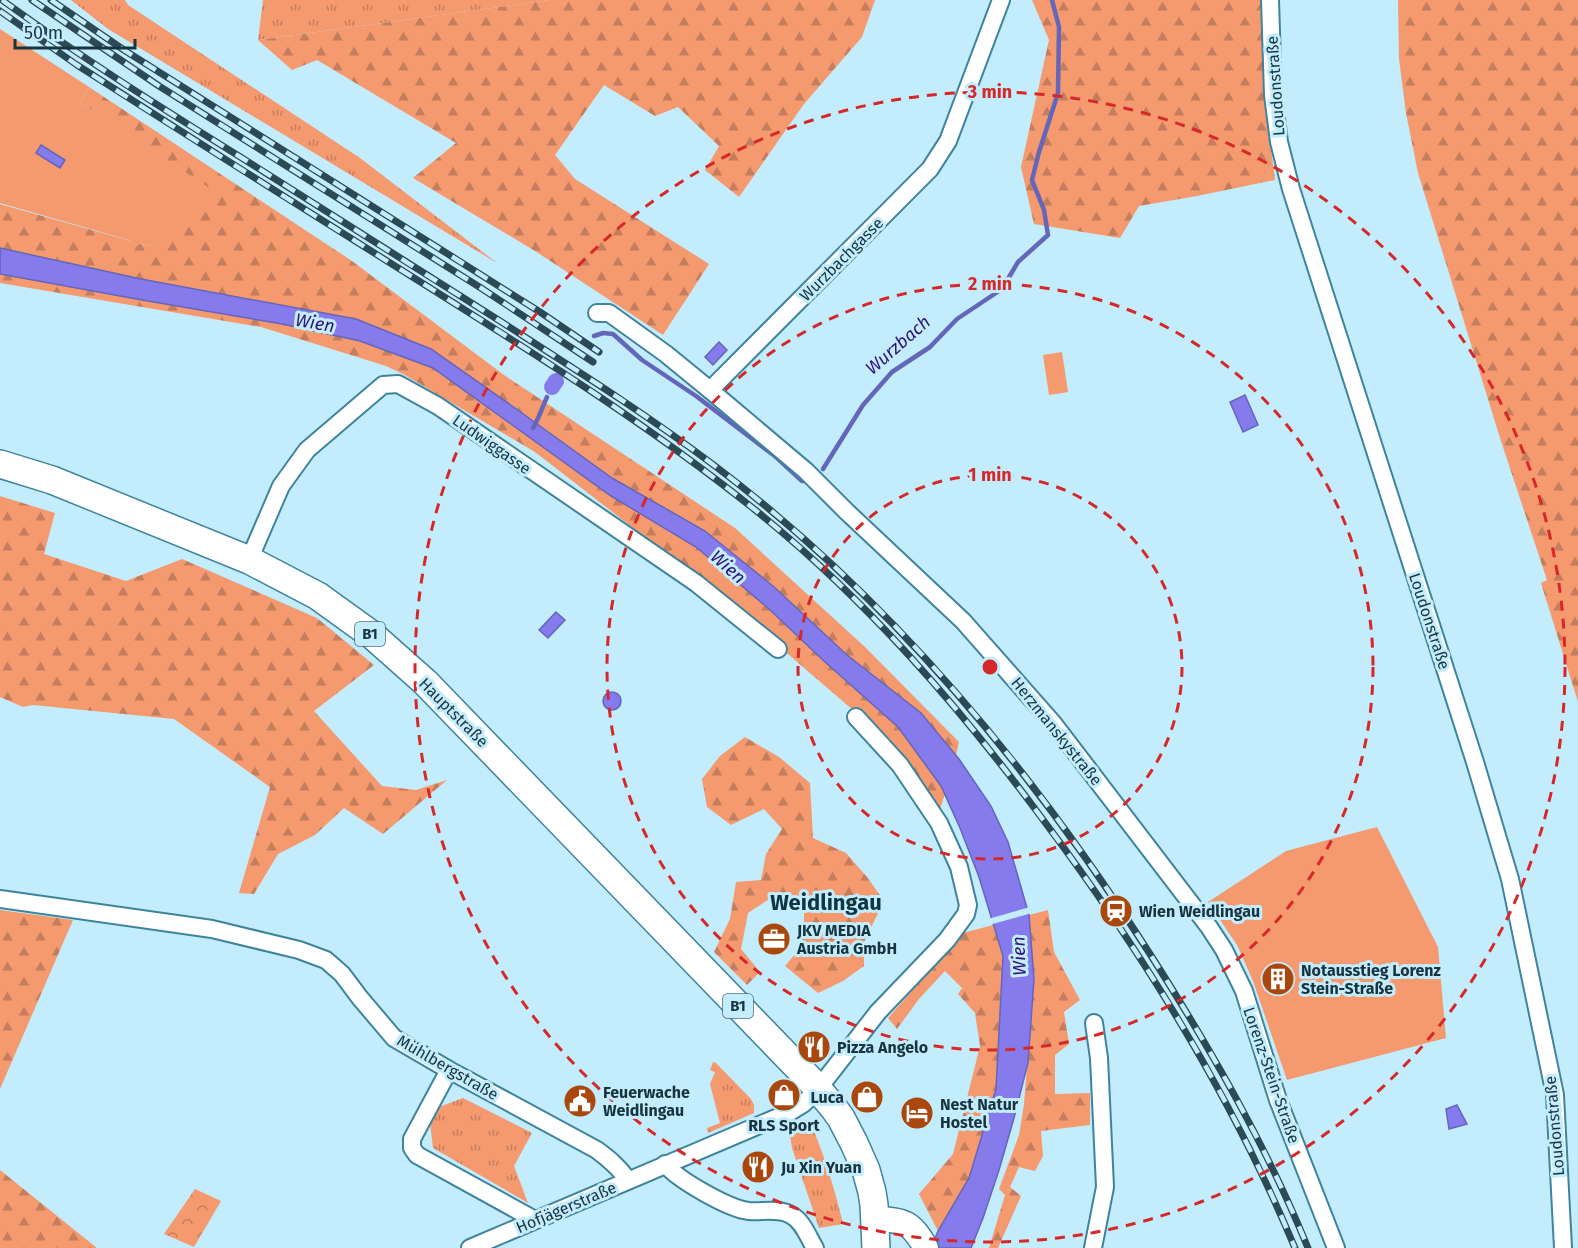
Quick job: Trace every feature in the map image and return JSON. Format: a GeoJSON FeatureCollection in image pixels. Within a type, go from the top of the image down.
{"type":"FeatureCollection","features":[{"type":"Feature","properties":{"kind":"main road","name":"Hauptstraße"},"geometry":{"type":"LineString","coordinates":[[0,464],[51,480],[249,560],[318,596],[372,635],[425,682],[818,1089]]}},
{"type":"Feature","properties":{"kind":"main road","name":"B1"},"geometry":{"type":"LineString","coordinates":[[818,1089],[841,1118],[861,1158],[872,1192],[876,1219],[876,1248]]}},
{"type":"Feature","properties":{"kind":"main road"},"geometry":{"type":"LineString","coordinates":[[876,1219],[908,1224],[923,1243]]}},
{"type":"Feature","properties":{"kind":"street","name":"Wurzbachgasse"},"geometry":{"type":"LineString","coordinates":[[710,390],[930,170],[948,141],[1001,0]]}},
{"type":"Feature","properties":{"kind":"street","name":"Loudonstraße"},"geometry":{"type":"LineString","coordinates":[[1270,0],[1273,95],[1279,142],[1291,189],[1510,879],[1555,1095],[1563,1248]]}},
{"type":"Feature","properties":{"kind":"street"},"geometry":{"type":"LineString","coordinates":[[597,313],[609,313],[666,354],[710,390]]}},
{"type":"Feature","properties":{"kind":"street","name":"Ludwiggasse"},"geometry":{"type":"LineString","coordinates":[[249,560],[281,486],[307,450],[383,385],[398,384],[438,406],[696,583],[778,649]]}},
{"type":"Feature","properties":{"kind":"street","name":"Herzmanskystraße"},"geometry":{"type":"LineString","coordinates":[[710,390],[806,471],[963,621],[1053,723],[1195,909]]}},
{"type":"Feature","properties":{"kind":"street"},"geometry":{"type":"LineString","coordinates":[[628,1180],[790,1112],[802,1104],[818,1089],[878,1012],[947,940],[966,914],[968,905],[959,867],[939,823],[900,765],[856,717]]}},
{"type":"Feature","properties":{"kind":"street","name":"Mühlbergstraße"},"geometry":{"type":"LineString","coordinates":[[0,899],[212,929],[299,950],[326,960],[342,974],[394,1038],[597,1150],[610,1159],[628,1180]]}},
{"type":"Feature","properties":{"kind":"street","name":"Lorenz-Stein-Straße"},"geometry":{"type":"LineString","coordinates":[[1195,909],[1224,950],[1244,991],[1278,1100],[1336,1248]]}},
{"type":"Feature","properties":{"kind":"street"},"geometry":{"type":"LineString","coordinates":[[1093,1248],[1105,1187],[1099,1058],[1094,1023]]}},
{"type":"Feature","properties":{"kind":"street"},"geometry":{"type":"LineString","coordinates":[[449,1070],[412,1139],[412,1148],[417,1155],[536,1220]]}},
{"type":"Feature","properties":{"kind":"street"},"geometry":{"type":"LineString","coordinates":[[665,1164],[676,1175],[726,1205],[737,1209],[789,1214],[801,1224],[815,1248]]}},
{"type":"Feature","properties":{"kind":"street","name":"Hofjägerstraße"},"geometry":{"type":"LineString","coordinates":[[470,1248],[628,1180]]}},
{"type":"Feature","properties":{"kind":"green space"},"geometry":{"type":"Polygon","coordinates":[[[71,0],[125,0],[128,5],[360,158],[497,263],[108,29],[71,0]]]}},
{"type":"Feature","properties":{"kind":"green space"},"geometry":{"type":"Polygon","coordinates":[[[263,0],[550,0],[258,40],[263,0]]]}},
{"type":"Feature","properties":{"kind":"green space"},"geometry":{"type":"Polygon","coordinates":[[[550,0],[875,0],[862,37],[804,104],[739,197],[705,170],[719,146],[678,107],[655,116],[604,85],[555,155],[575,179],[709,264],[663,335],[535,251],[413,178],[456,143],[317,60],[292,70],[258,40],[550,0]]]}},
{"type":"Feature","properties":{"kind":"green space"},"geometry":{"type":"Polygon","coordinates":[[[1032,0],[1260,0],[1266,110],[1275,180],[1139,206],[1120,238],[1034,224],[1021,167],[1049,40],[1032,0]]]}},
{"type":"Feature","properties":{"kind":"green space"},"geometry":{"type":"Polygon","coordinates":[[[1398,0],[1578,0],[1578,702],[1541,583],[1547,580],[1500,438],[1418,173],[1406,113],[1399,59],[1398,0]]]}},
{"type":"Feature","properties":{"kind":"green space"},"geometry":{"type":"Polygon","coordinates":[[[0,29],[89,87],[81,103],[214,191],[149,246],[140,243],[138,246],[129,240],[0,203],[0,29]]]}},
{"type":"Feature","properties":{"kind":"green space"},"geometry":{"type":"Polygon","coordinates":[[[89,87],[352,261],[504,375],[735,528],[866,648],[959,742],[956,755],[921,713],[847,655],[773,586],[705,531],[612,478],[431,349],[141,279],[0,248],[0,204],[149,246],[213,191],[81,103],[89,87]]]}},
{"type":"Feature","properties":{"kind":"green space"},"geometry":{"type":"Polygon","coordinates":[[[0,274],[282,324],[361,341],[433,368],[611,496],[696,547],[769,609],[898,727],[941,786],[945,794],[940,809],[889,741],[717,593],[535,452],[403,374],[386,366],[261,327],[0,283],[0,274]]]}},
{"type":"Feature","properties":{"kind":"green space"},"geometry":{"type":"Polygon","coordinates":[[[1062,352],[1068,392],[1049,395],[1043,355],[1062,352]]]}},
{"type":"Feature","properties":{"kind":"green space"},"geometry":{"type":"Polygon","coordinates":[[[0,496],[55,513],[44,554],[126,581],[182,559],[317,618],[374,665],[314,711],[382,786],[416,790],[447,780],[383,834],[344,808],[315,835],[278,854],[254,894],[239,893],[270,787],[174,719],[33,705],[23,707],[0,697],[0,496]]]}},
{"type":"Feature","properties":{"kind":"green space"},"geometry":{"type":"Polygon","coordinates":[[[745,737],[779,757],[810,783],[813,838],[846,853],[884,901],[864,942],[864,966],[843,981],[818,993],[785,966],[797,952],[804,927],[804,898],[774,896],[748,913],[741,949],[760,972],[747,985],[714,952],[730,919],[736,882],[761,880],[766,854],[782,829],[764,809],[731,825],[707,807],[702,779],[720,756],[745,737]]]}},
{"type":"Feature","properties":{"kind":"green space"},"geometry":{"type":"Polygon","coordinates":[[[1377,827],[1438,947],[1446,1038],[1287,1080],[1253,981],[1237,945],[1208,902],[1286,851],[1377,827]]]}},
{"type":"Feature","properties":{"kind":"green space"},"geometry":{"type":"Polygon","coordinates":[[[0,910],[73,920],[0,1089],[0,910]]]}},
{"type":"Feature","properties":{"kind":"green space"},"geometry":{"type":"Polygon","coordinates":[[[1048,910],[1054,952],[1080,1000],[1064,1012],[1069,1044],[1055,1055],[1055,1094],[1090,1093],[1090,1125],[1041,1131],[1043,1156],[1035,1171],[1019,1167],[1010,1187],[1021,1196],[998,1248],[989,1248],[1005,1195],[999,1189],[1019,1135],[1024,1104],[1034,979],[1029,915],[1048,910]]]}},
{"type":"Feature","properties":{"kind":"green space"},"geometry":{"type":"Polygon","coordinates":[[[993,925],[1003,956],[996,1089],[969,1178],[938,1231],[919,1194],[953,1154],[980,1046],[975,1013],[958,994],[962,988],[945,971],[919,999],[897,1029],[888,1018],[963,933],[993,925]]]}},
{"type":"Feature","properties":{"kind":"green space"},"geometry":{"type":"Polygon","coordinates":[[[713,1062],[751,1099],[754,1113],[708,1133],[707,1128],[720,1123],[710,1084],[715,1072],[710,1070],[713,1062]]]}},
{"type":"Feature","properties":{"kind":"green space"},"geometry":{"type":"Polygon","coordinates":[[[463,1098],[532,1133],[514,1166],[528,1203],[433,1148],[430,1123],[439,1107],[463,1098]]]}},
{"type":"Feature","properties":{"kind":"green space"},"geometry":{"type":"Polygon","coordinates":[[[805,1122],[812,1126],[817,1138],[843,1224],[819,1228],[792,1148],[789,1129],[805,1122]]]}},
{"type":"Feature","properties":{"kind":"green space"},"geometry":{"type":"Polygon","coordinates":[[[0,1170],[97,1248],[0,1248],[0,1170]]]}},
{"type":"Feature","properties":{"kind":"green space"},"geometry":{"type":"Polygon","coordinates":[[[195,1189],[221,1201],[194,1247],[164,1234],[195,1189]]]}},
{"type":"Feature","properties":{"kind":"water"},"geometry":{"type":"Polygon","coordinates":[[[41,145],[65,160],[60,168],[36,153],[41,145]]]}},
{"type":"Feature","properties":{"kind":"water","name":"Wien"},"geometry":{"type":"Polygon","coordinates":[[[0,248],[141,279],[356,319],[431,349],[612,478],[705,531],[773,586],[847,655],[921,713],[959,759],[991,806],[1008,842],[1029,915],[1034,979],[1028,1063],[999,1170],[971,1248],[931,1248],[938,1231],[969,1178],[996,1089],[1003,956],[979,877],[941,786],[898,727],[769,609],[696,547],[611,496],[433,368],[360,341],[282,324],[0,274],[0,248]]]}},
{"type":"Feature","properties":{"kind":"water"},"geometry":{"type":"Polygon","coordinates":[[[719,342],[727,350],[713,365],[705,357],[719,342]]]}},
{"type":"Feature","properties":{"kind":"water"},"geometry":{"type":"Polygon","coordinates":[[[1245,395],[1258,425],[1243,432],[1230,402],[1245,395]]]}},
{"type":"Feature","properties":{"kind":"water"},"geometry":{"type":"Polygon","coordinates":[[[556,612],[565,620],[548,638],[539,630],[556,612]]]}},
{"type":"Feature","properties":{"kind":"water"},"geometry":{"type":"Polygon","coordinates":[[[612,692],[618,695],[621,701],[618,707],[612,710],[606,707],[603,701],[606,695],[612,692]]]}},
{"type":"Feature","properties":{"kind":"water"},"geometry":{"type":"Polygon","coordinates":[[[1457,1105],[1467,1124],[1449,1129],[1446,1109],[1457,1105]]]}},
{"type":"Feature","properties":{"kind":"pier"},"geometry":{"type":"Polygon","coordinates":[[[1030,907],[1032,913],[989,925],[988,919],[1030,907]]]}},
{"type":"Feature","properties":{"kind":"waterway","name":"Wurzbach"},"geometry":{"type":"LineString","coordinates":[[823,469],[863,405],[892,372],[930,347],[957,319],[1002,289],[1018,262],[1048,235],[1044,210],[1032,180],[1058,93],[1059,27],[1052,0]]}},
{"type":"Feature","properties":{"kind":"waterway","name":"Wurzbach"},"geometry":{"type":"LineString","coordinates":[[594,336],[603,333],[613,334],[642,360],[696,396],[776,457],[802,481],[807,481]]}},
{"type":"Feature","properties":{"kind":"waterway","name":"Wurzbach"},"geometry":{"type":"LineString","coordinates":[[552,387],[556,381]]}},
{"type":"Feature","properties":{"kind":"waterway","name":"Wurzbach"},"geometry":{"type":"LineString","coordinates":[[533,428],[547,397]]}},
{"type":"Feature","properties":{"kind":"railway"},"geometry":{"type":"LineString","coordinates":[[2,0],[120,81],[500,321],[636,410],[715,466],[841,572],[954,690],[1007,753],[1105,885],[1172,989],[1236,1098],[1274,1172],[1308,1248]]}},
{"type":"Feature","properties":{"kind":"railway"},"geometry":{"type":"LineString","coordinates":[[32,0],[159,86],[481,288],[593,362]]}},
{"type":"Feature","properties":{"kind":"railway"},"geometry":{"type":"LineString","coordinates":[[51,0],[124,50],[540,312],[599,352]]}},
{"type":"Feature","properties":{"kind":"railway"},"geometry":{"type":"LineString","coordinates":[[0,11],[77,65],[519,344],[639,423],[754,509],[835,580],[873,617],[979,736],[1081,871],[1150,974],[1214,1080],[1243,1135],[1295,1248]]}},
{"type":"Feature","properties":{"kind":"place","name":"Wien Weidlingau"},"geometry":{"type":"Point","coordinates":[1116,911]}},
{"type":"Feature","properties":{"kind":"place","name":"JKV MEDIA Austria GmbH"},"geometry":{"type":"Point","coordinates":[774,939]}},
{"type":"Feature","properties":{"kind":"place","name":"Notausstieg Lorenz Stein-Straße"},"geometry":{"type":"Point","coordinates":[1278,979]}},
{"type":"Feature","properties":{"kind":"place","name":"Pizza Angelo"},"geometry":{"type":"Point","coordinates":[814,1047]}},
{"type":"Feature","properties":{"kind":"place","name":"RLS Sport"},"geometry":{"type":"Point","coordinates":[784,1095]}},
{"type":"Feature","properties":{"kind":"place","name":"Luca"},"geometry":{"type":"Point","coordinates":[867,1097]}},
{"type":"Feature","properties":{"kind":"place","name":"Feuerwache Weidlingau"},"geometry":{"type":"Point","coordinates":[580,1101]}},
{"type":"Feature","properties":{"kind":"place","name":"Nest Natur Hostel"},"geometry":{"type":"Point","coordinates":[917,1113]}},
{"type":"Feature","properties":{"kind":"place","name":"Ju Xin Yuan"},"geometry":{"type":"Point","coordinates":[758,1167]}},
{"type":"Feature","properties":{"kind":"district","name":"Weidlingau"},"geometry":{"type":"Point","coordinates":[826,902]}}]}
